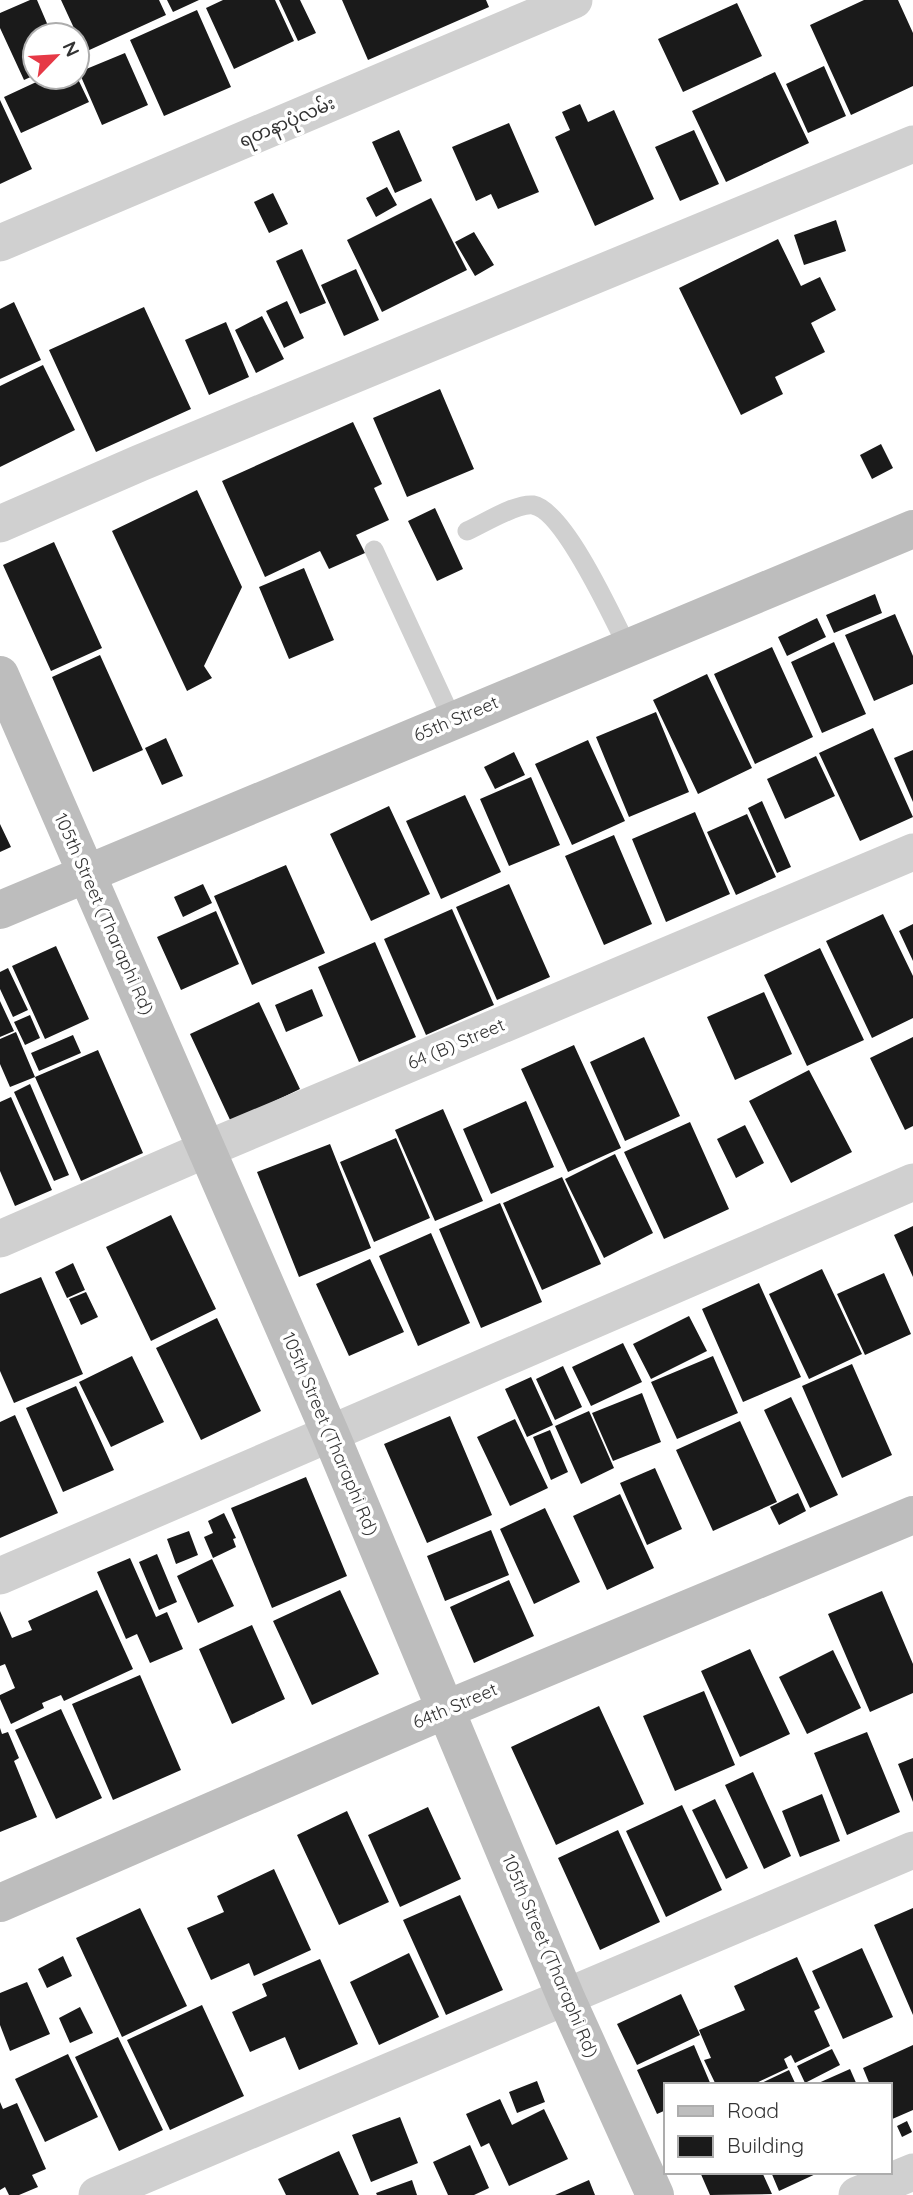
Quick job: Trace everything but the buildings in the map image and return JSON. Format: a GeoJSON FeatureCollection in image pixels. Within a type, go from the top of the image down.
{"type":"FeatureCollection","features":[{"type":"Feature","properties":{"kind":"street","name":"ရတနာပုံလမ်း"},"geometry":{"type":"LineString","coordinates":[[0,243],[574,0]]}},
{"type":"Feature","properties":{"kind":"street"},"geometry":{"type":"LineString","coordinates":[[0,524],[140,463],[913,144]]}},
{"type":"Feature","properties":{"kind":"street","name":"65th Street"},"geometry":{"type":"LineString","coordinates":[[0,910],[628,648],[910,538]]}},
{"type":"Feature","properties":{"kind":"street","name":"105th Street (Tharaphi Rd)"},"geometry":{"type":"LineString","coordinates":[[0,675],[330,1433],[566,1998],[655,2195]]}},
{"type":"Feature","properties":{"kind":"street","name":"64 (B) Street"},"geometry":{"type":"LineString","coordinates":[[0,1239],[206,1149],[913,852]]}},
{"type":"Feature","properties":{"kind":"street"},"geometry":{"type":"LineString","coordinates":[[0,1576],[913,1182]]}},
{"type":"Feature","properties":{"kind":"street","name":"64th Street"},"geometry":{"type":"LineString","coordinates":[[0,1903],[447,1709],[913,1514]]}},
{"type":"Feature","properties":{"kind":"street"},"geometry":{"type":"LineString","coordinates":[[97,2195],[913,1850]]}},
{"type":"Feature","properties":{"kind":"street"},"geometry":{"type":"LineString","coordinates":[[857,2195],[913,2172]]}},
{"type":"Feature","properties":{"kind":"lane"},"geometry":{"type":"LineString","coordinates":[[467,531],[523,507],[533,505],[551,514],[570,538],[628,648]]}},
{"type":"Feature","properties":{"kind":"lane"},"geometry":{"type":"LineString","coordinates":[[374,550],[453,721]]}}]}
